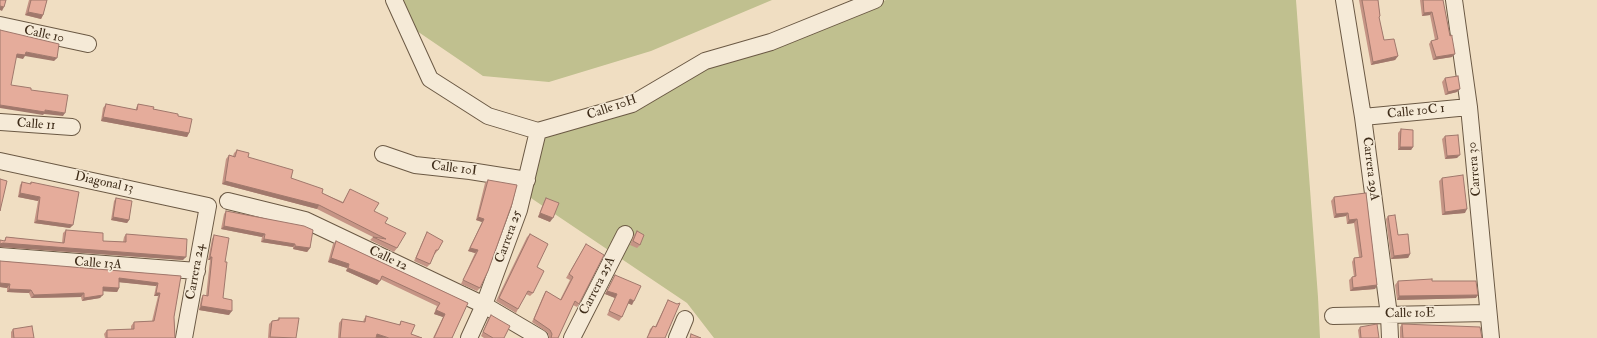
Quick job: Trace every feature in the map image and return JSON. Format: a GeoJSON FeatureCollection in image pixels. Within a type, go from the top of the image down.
{"type":"FeatureCollection","features":[{"type":"Feature","properties":{"kind":"street"},"geometry":{"type":"LineString","coordinates":[[394,0],[430,79],[488,116],[538,131]]}},
{"type":"Feature","properties":{"kind":"street","name":"Calle 10H"},"geometry":{"type":"LineString","coordinates":[[538,131],[632,104],[705,61],[771,42],[875,0]]}},
{"type":"Feature","properties":{"kind":"street","name":"Carrera 29A"},"geometry":{"type":"LineString","coordinates":[[1344,0],[1363,117],[1389,315],[1390,338]]}},
{"type":"Feature","properties":{"kind":"street","name":"Carrera 30"},"geometry":{"type":"LineString","coordinates":[[1454,0],[1469,106],[1491,338]]}},
{"type":"Feature","properties":{"kind":"street","name":"Calle 10"},"geometry":{"type":"LineString","coordinates":[[0,26],[88,44]]}},
{"type":"Feature","properties":{"kind":"street","name":"Calle 10C 1"},"geometry":{"type":"LineString","coordinates":[[1363,117],[1469,106]]}},
{"type":"Feature","properties":{"kind":"street","name":"Calle 11"},"geometry":{"type":"LineString","coordinates":[[0,122],[72,127]]}},
{"type":"Feature","properties":{"kind":"street"},"geometry":{"type":"LineString","coordinates":[[0,135],[35,124]]}},
{"type":"Feature","properties":{"kind":"street","name":"Carrera 25"},"geometry":{"type":"LineString","coordinates":[[469,338],[484,305],[519,210],[538,131]]}},
{"type":"Feature","properties":{"kind":"street","name":"Calle 10I"},"geometry":{"type":"LineString","coordinates":[[383,154],[415,165],[470,170],[527,180]]}},
{"type":"Feature","properties":{"kind":"street","name":"Diagonal 13"},"geometry":{"type":"LineString","coordinates":[[0,161],[208,206]]}},
{"type":"Feature","properties":{"kind":"street","name":"Calle 12"},"geometry":{"type":"LineString","coordinates":[[228,201],[305,220],[484,305],[540,338]]}},
{"type":"Feature","properties":{"kind":"street","name":"Carrera 24"},"geometry":{"type":"LineString","coordinates":[[184,338],[208,206]]}},
{"type":"Feature","properties":{"kind":"street","name":"Carrera 25A"},"geometry":{"type":"LineString","coordinates":[[572,338],[625,234]]}},
{"type":"Feature","properties":{"kind":"street","name":"Calle 13A"},"geometry":{"type":"LineString","coordinates":[[0,256],[197,272]]}},
{"type":"Feature","properties":{"kind":"street","name":"Calle 10E"},"geometry":{"type":"LineString","coordinates":[[1333,316],[1488,313]]}},
{"type":"Feature","properties":{"kind":"street"},"geometry":{"type":"LineString","coordinates":[[677,338],[684,319]]}},
{"type":"Feature","properties":{"kind":"green space"},"geometry":{"type":"Polygon","coordinates":[[[401,0],[772,0],[651,51],[549,82],[483,76],[414,29],[401,0]]]}},
{"type":"Feature","properties":{"kind":"green space"},"geometry":{"type":"Polygon","coordinates":[[[886,0],[1296,0],[1320,338],[714,338],[687,303],[525,194],[540,134],[707,65],[771,46],[886,0]]]}},
{"type":"Feature","properties":{"kind":"building"},"geometry":{"type":"Polygon","coordinates":[[[0,0],[6,0],[4,7],[0,6],[0,0]]]}},
{"type":"Feature","properties":{"kind":"building"},"geometry":{"type":"Polygon","coordinates":[[[31,0],[47,0],[43,15],[28,12],[31,0]]]}},
{"type":"Feature","properties":{"kind":"building"},"geometry":{"type":"Polygon","coordinates":[[[1362,0],[1378,0],[1379,17],[1384,40],[1394,39],[1398,56],[1373,62],[1362,0]]]}},
{"type":"Feature","properties":{"kind":"building"},"geometry":{"type":"Polygon","coordinates":[[[1423,0],[1443,0],[1455,54],[1436,57],[1431,41],[1438,39],[1432,12],[1424,13],[1423,0]]]}},
{"type":"Feature","properties":{"kind":"building"},"geometry":{"type":"Polygon","coordinates":[[[0,30],[59,44],[57,58],[26,52],[25,55],[17,54],[11,85],[31,88],[31,90],[68,95],[65,113],[45,110],[45,112],[0,105],[0,30]]]}},
{"type":"Feature","properties":{"kind":"building"},"geometry":{"type":"Polygon","coordinates":[[[1458,76],[1460,89],[1448,92],[1445,78],[1458,76]]]}},
{"type":"Feature","properties":{"kind":"building"},"geometry":{"type":"Polygon","coordinates":[[[106,104],[137,110],[138,104],[154,107],[153,109],[178,114],[178,116],[192,119],[189,133],[103,117],[106,104]]]}},
{"type":"Feature","properties":{"kind":"building"},"geometry":{"type":"Polygon","coordinates":[[[1401,129],[1413,130],[1413,147],[1400,147],[1401,129]]]}},
{"type":"Feature","properties":{"kind":"building"},"geometry":{"type":"Polygon","coordinates":[[[1458,135],[1460,155],[1447,156],[1445,136],[1458,135]]]}},
{"type":"Feature","properties":{"kind":"building"},"geometry":{"type":"Polygon","coordinates":[[[237,150],[249,153],[248,157],[293,170],[291,178],[323,189],[322,193],[343,203],[350,189],[379,203],[374,211],[388,218],[385,223],[406,233],[397,248],[373,237],[386,239],[319,205],[225,181],[229,155],[235,157],[237,150]]]}},
{"type":"Feature","properties":{"kind":"building"},"geometry":{"type":"Polygon","coordinates":[[[1463,175],[1467,209],[1445,212],[1442,178],[1463,175]]]}},
{"type":"Feature","properties":{"kind":"building"},"geometry":{"type":"Polygon","coordinates":[[[0,179],[7,181],[0,211],[0,179]]]}},
{"type":"Feature","properties":{"kind":"building"},"geometry":{"type":"Polygon","coordinates":[[[488,180],[517,185],[512,204],[488,271],[480,288],[463,280],[478,250],[470,248],[484,219],[478,217],[488,180]]]}},
{"type":"Feature","properties":{"kind":"building"},"geometry":{"type":"Polygon","coordinates":[[[22,182],[31,184],[31,182],[79,192],[73,225],[37,220],[40,197],[20,193],[22,182]]]}},
{"type":"Feature","properties":{"kind":"building"},"geometry":{"type":"Polygon","coordinates":[[[1366,193],[1377,285],[1353,288],[1352,277],[1356,276],[1354,258],[1362,257],[1357,219],[1349,220],[1348,213],[1336,214],[1334,197],[1366,193]]]}},
{"type":"Feature","properties":{"kind":"building"},"geometry":{"type":"Polygon","coordinates":[[[116,198],[132,201],[129,220],[113,217],[116,198]]]}},
{"type":"Feature","properties":{"kind":"building"},"geometry":{"type":"Polygon","coordinates":[[[546,198],[559,203],[553,218],[540,213],[546,198]]]}},
{"type":"Feature","properties":{"kind":"building"},"geometry":{"type":"Polygon","coordinates":[[[226,211],[304,226],[313,230],[310,248],[264,239],[265,234],[224,226],[226,211]]]}},
{"type":"Feature","properties":{"kind":"building"},"geometry":{"type":"Polygon","coordinates":[[[1395,215],[1398,235],[1408,234],[1410,254],[1394,256],[1388,216],[1395,215]]]}},
{"type":"Feature","properties":{"kind":"building"},"geometry":{"type":"Polygon","coordinates":[[[66,230],[103,233],[103,241],[126,242],[126,234],[187,239],[186,257],[3,243],[0,244],[0,240],[5,241],[6,237],[64,243],[66,230]]]}},
{"type":"Feature","properties":{"kind":"building"},"geometry":{"type":"Polygon","coordinates":[[[637,231],[644,235],[640,245],[633,241],[637,231]]]}},
{"type":"Feature","properties":{"kind":"building"},"geometry":{"type":"Polygon","coordinates":[[[427,232],[443,241],[438,250],[436,250],[430,264],[416,258],[427,232]]]}},
{"type":"Feature","properties":{"kind":"building"},"geometry":{"type":"Polygon","coordinates":[[[530,234],[548,244],[537,267],[544,271],[533,293],[528,291],[518,309],[499,298],[530,234]]]}},
{"type":"Feature","properties":{"kind":"building"},"geometry":{"type":"Polygon","coordinates":[[[214,235],[229,238],[225,262],[227,262],[223,298],[232,300],[232,311],[201,306],[203,295],[208,296],[212,257],[210,257],[214,235]]]}},
{"type":"Feature","properties":{"kind":"building"},"geometry":{"type":"Polygon","coordinates":[[[336,241],[468,303],[452,338],[434,338],[445,314],[436,310],[440,303],[382,276],[380,281],[348,268],[349,264],[331,258],[336,241]]]}},
{"type":"Feature","properties":{"kind":"building"},"geometry":{"type":"Polygon","coordinates":[[[586,244],[604,255],[579,304],[575,301],[558,338],[551,338],[552,334],[550,330],[534,319],[546,291],[561,300],[573,277],[569,274],[586,244]]]}},
{"type":"Feature","properties":{"kind":"building"},"geometry":{"type":"Polygon","coordinates":[[[0,261],[181,276],[174,317],[175,338],[107,338],[107,330],[134,329],[134,322],[154,321],[160,293],[156,293],[158,283],[119,278],[119,288],[103,287],[103,295],[84,298],[84,293],[34,295],[31,290],[9,289],[10,284],[0,283],[0,261]]]}},
{"type":"Feature","properties":{"kind":"building"},"geometry":{"type":"Polygon","coordinates":[[[615,275],[641,286],[634,301],[630,299],[622,317],[609,311],[617,294],[607,291],[615,275]]]}},
{"type":"Feature","properties":{"kind":"building"},"geometry":{"type":"Polygon","coordinates":[[[1432,279],[1432,281],[1476,281],[1478,295],[1399,296],[1398,281],[1432,279]]]}},
{"type":"Feature","properties":{"kind":"building"},"geometry":{"type":"Polygon","coordinates":[[[668,300],[677,304],[680,303],[665,338],[647,338],[653,326],[656,327],[668,300]]]}},
{"type":"Feature","properties":{"kind":"building"},"geometry":{"type":"Polygon","coordinates":[[[491,315],[510,326],[504,338],[493,338],[483,332],[491,315]]]}},
{"type":"Feature","properties":{"kind":"building"},"geometry":{"type":"Polygon","coordinates":[[[366,316],[400,325],[401,321],[415,325],[411,334],[422,338],[389,338],[377,334],[376,338],[340,338],[342,319],[365,322],[366,316]]]}},
{"type":"Feature","properties":{"kind":"building"},"geometry":{"type":"Polygon","coordinates":[[[279,318],[299,318],[296,338],[270,337],[272,321],[279,320],[279,318]]]}},
{"type":"Feature","properties":{"kind":"building"},"geometry":{"type":"Polygon","coordinates":[[[1377,324],[1379,338],[1361,338],[1360,327],[1377,324]]]}},
{"type":"Feature","properties":{"kind":"building"},"geometry":{"type":"Polygon","coordinates":[[[1402,324],[1480,327],[1482,338],[1403,338],[1402,324]]]}},
{"type":"Feature","properties":{"kind":"building"},"geometry":{"type":"Polygon","coordinates":[[[32,326],[34,338],[14,338],[13,329],[32,326]]]}},
{"type":"Feature","properties":{"kind":"building"},"geometry":{"type":"Polygon","coordinates":[[[691,334],[701,338],[690,338],[691,334]]]}}]}
